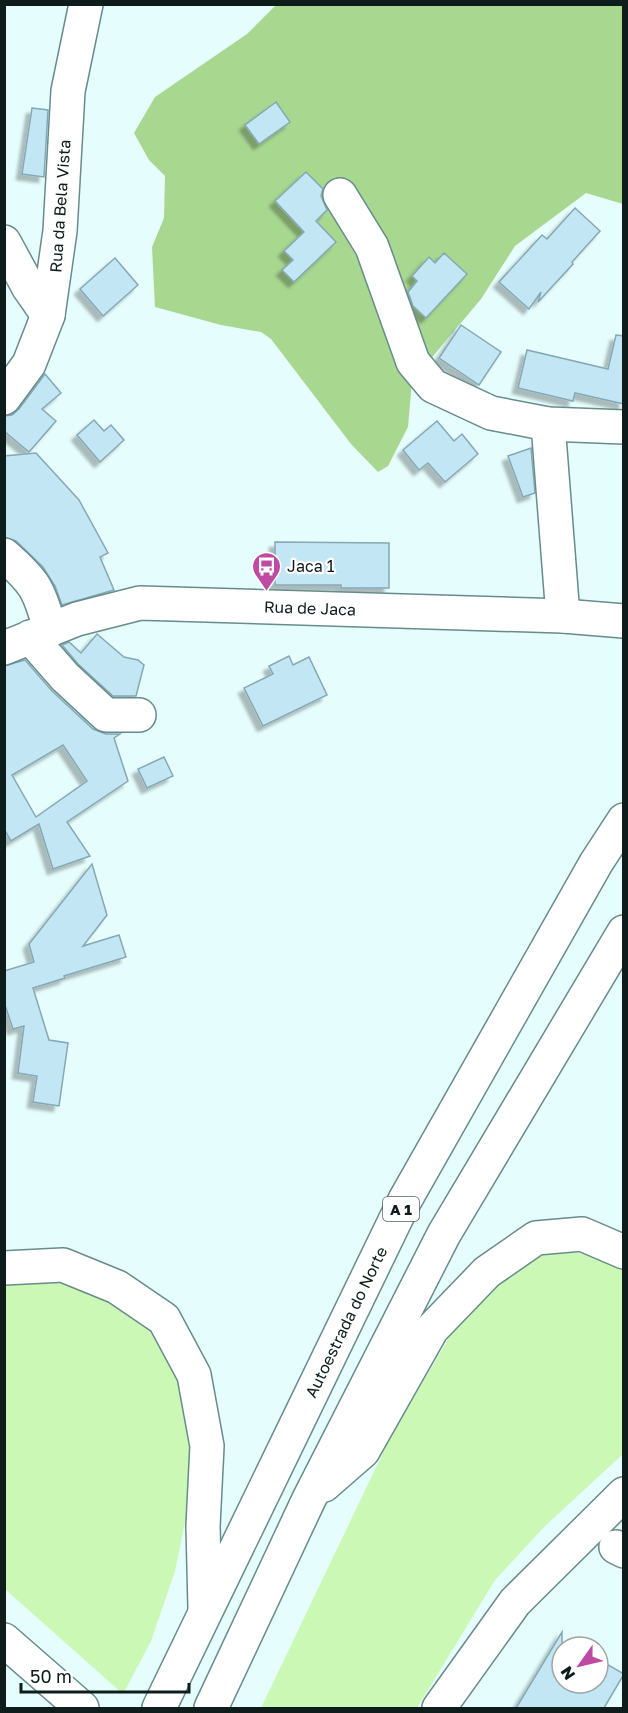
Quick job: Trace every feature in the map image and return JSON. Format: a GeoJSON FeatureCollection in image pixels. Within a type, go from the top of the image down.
{"type":"FeatureCollection","features":[{"type":"Feature","properties":{"kind":"main road","name":"Rua da Bela Vista"},"geometry":{"type":"LineString","coordinates":[[4,398],[29,364],[48,315],[60,231],[68,91],[86,4]]}},
{"type":"Feature","properties":{"kind":"main road"},"geometry":{"type":"LineString","coordinates":[[340,195],[372,247],[413,362],[433,387],[491,413],[548,424],[624,427]]}},
{"type":"Feature","properties":{"kind":"main road"},"geometry":{"type":"LineString","coordinates":[[4,242],[29,288],[48,315]]}},
{"type":"Feature","properties":{"kind":"main road"},"geometry":{"type":"LineString","coordinates":[[548,424],[563,616]]}},
{"type":"Feature","properties":{"kind":"main road"},"geometry":{"type":"LineString","coordinates":[[4,555],[28,577],[42,597],[28,638],[106,715],[139,715]]}},
{"type":"Feature","properties":{"kind":"main road","name":"Rua de Jaca"},"geometry":{"type":"LineString","coordinates":[[28,638],[76,619],[140,603],[563,616],[624,621]]}},
{"type":"Feature","properties":{"kind":"main road","name":"Autoestrada do Norte"},"geometry":{"type":"LineString","coordinates":[[159,1708],[405,1200],[596,863],[624,820]]}},
{"type":"Feature","properties":{"kind":"main road"},"geometry":{"type":"LineString","coordinates":[[211,1708],[309,1499],[444,1234],[624,932]]}},
{"type":"Feature","properties":{"kind":"main road"},"geometry":{"type":"LineString","coordinates":[[309,1499],[363,1451],[432,1329],[487,1272],[536,1238],[582,1234],[624,1252]]}},
{"type":"Feature","properties":{"kind":"main road"},"geometry":{"type":"LineString","coordinates":[[4,1268],[63,1265],[117,1287],[164,1319],[194,1375],[207,1446],[203,1526],[205,1613]]}},
{"type":"Feature","properties":{"kind":"main road"},"geometry":{"type":"LineString","coordinates":[[439,1708],[515,1602],[624,1494]]}},
{"type":"Feature","properties":{"kind":"main road"},"geometry":{"type":"LineString","coordinates":[[4,1641],[82,1708]]}},
{"type":"Feature","properties":{"kind":"green space"},"geometry":{"type":"Polygon","coordinates":[[[276,5],[623,5],[623,204],[586,193],[515,246],[481,299],[412,381],[408,427],[388,466],[378,472],[351,444],[271,339],[261,332],[221,325],[155,307],[152,247],[164,218],[165,176],[149,160],[134,133],[155,97],[247,34],[276,5]]]}},
{"type":"Feature","properties":{"kind":"green space"},"geometry":{"type":"Polygon","coordinates":[[[582,1253],[615,1262],[624,1271],[623,1454],[545,1526],[495,1580],[417,1708],[261,1708],[391,1436],[453,1331],[484,1294],[537,1254],[582,1253]]]}},
{"type":"Feature","properties":{"kind":"green space"},"geometry":{"type":"Polygon","coordinates":[[[59,1277],[130,1310],[163,1345],[178,1384],[191,1444],[190,1498],[175,1571],[151,1641],[123,1694],[5,1589],[5,1282],[59,1277]]]}},
{"type":"Feature","properties":{"kind":"building"},"geometry":{"type":"Polygon","coordinates":[[[276,102],[290,122],[259,144],[245,125],[276,102]]]}},
{"type":"Feature","properties":{"kind":"building"},"geometry":{"type":"Polygon","coordinates":[[[32,108],[48,110],[44,177],[22,174],[32,108]]]}},
{"type":"Feature","properties":{"kind":"building"},"geometry":{"type":"Polygon","coordinates":[[[306,172],[323,189],[321,196],[327,210],[316,221],[336,242],[294,282],[282,270],[293,260],[284,251],[304,232],[275,201],[306,172]]]}},
{"type":"Feature","properties":{"kind":"building"},"geometry":{"type":"Polygon","coordinates":[[[575,208],[600,231],[538,302],[541,292],[529,309],[499,282],[542,235],[547,239],[575,208]]]}},
{"type":"Feature","properties":{"kind":"building"},"geometry":{"type":"Polygon","coordinates":[[[444,253],[467,274],[426,318],[413,306],[408,292],[417,281],[412,276],[429,257],[435,263],[444,253]]]}},
{"type":"Feature","properties":{"kind":"building"},"geometry":{"type":"Polygon","coordinates":[[[115,258],[138,285],[103,316],[80,289],[115,258]]]}},
{"type":"Feature","properties":{"kind":"building"},"geometry":{"type":"Polygon","coordinates":[[[461,325],[501,352],[479,385],[439,358],[461,325]]]}},
{"type":"Feature","properties":{"kind":"building"},"geometry":{"type":"Polygon","coordinates":[[[616,335],[624,336],[624,404],[575,393],[573,401],[518,388],[527,350],[608,369],[616,335]]]}},
{"type":"Feature","properties":{"kind":"building"},"geometry":{"type":"Polygon","coordinates":[[[45,374],[61,393],[42,409],[56,421],[29,452],[4,431],[4,416],[12,415],[19,409],[45,374]]]}},
{"type":"Feature","properties":{"kind":"building"},"geometry":{"type":"Polygon","coordinates":[[[94,420],[104,431],[111,425],[124,440],[100,462],[77,435],[94,420]]]}},
{"type":"Feature","properties":{"kind":"building"},"geometry":{"type":"Polygon","coordinates":[[[437,421],[454,441],[462,434],[478,454],[445,482],[428,463],[419,470],[403,450],[437,421]]]}},
{"type":"Feature","properties":{"kind":"building"},"geometry":{"type":"Polygon","coordinates":[[[531,448],[535,493],[523,497],[508,456],[531,448]]]}},
{"type":"Feature","properties":{"kind":"building"},"geometry":{"type":"Polygon","coordinates":[[[36,453],[79,500],[108,553],[100,557],[114,590],[62,605],[55,586],[43,567],[16,541],[4,537],[4,456],[36,453]]]}},
{"type":"Feature","properties":{"kind":"building"},"geometry":{"type":"Polygon","coordinates":[[[275,542],[389,543],[389,588],[275,585],[275,542]]]}},
{"type":"Feature","properties":{"kind":"building"},"geometry":{"type":"Polygon","coordinates":[[[97,634],[124,657],[138,660],[144,665],[136,696],[113,696],[78,664],[62,645],[69,642],[81,653],[97,634]]]}},
{"type":"Feature","properties":{"kind":"building"},"geometry":{"type":"Polygon","coordinates":[[[289,656],[293,665],[309,657],[327,695],[263,726],[244,688],[273,674],[269,666],[289,656]]]}},
{"type":"Feature","properties":{"kind":"building"},"geometry":{"type":"Polygon","coordinates":[[[25,660],[52,691],[93,729],[106,734],[120,734],[114,738],[128,781],[67,822],[90,856],[53,869],[39,824],[11,841],[4,829],[4,666],[25,660]],[[63,745],[12,775],[36,817],[87,781],[63,745]]]}},
{"type":"Feature","properties":{"kind":"building"},"geometry":{"type":"Polygon","coordinates":[[[164,757],[173,776],[147,788],[138,769],[164,757]]]}},
{"type":"Feature","properties":{"kind":"building"},"geometry":{"type":"Polygon","coordinates":[[[92,864],[107,915],[83,946],[119,935],[126,957],[33,988],[49,1040],[68,1043],[59,1106],[33,1102],[37,1076],[18,1073],[24,1026],[13,1029],[4,1002],[4,971],[34,962],[29,944],[92,864]]]}},
{"type":"Feature","properties":{"kind":"building"},"geometry":{"type":"Polygon","coordinates":[[[550,1652],[550,1695],[610,1695],[610,1666],[624,1674],[604,1708],[516,1708],[550,1652]]]}},
{"type":"Feature","properties":{"kind":"place","name":"Jaca 1"},"geometry":{"type":"Point","coordinates":[266,592]}}]}
